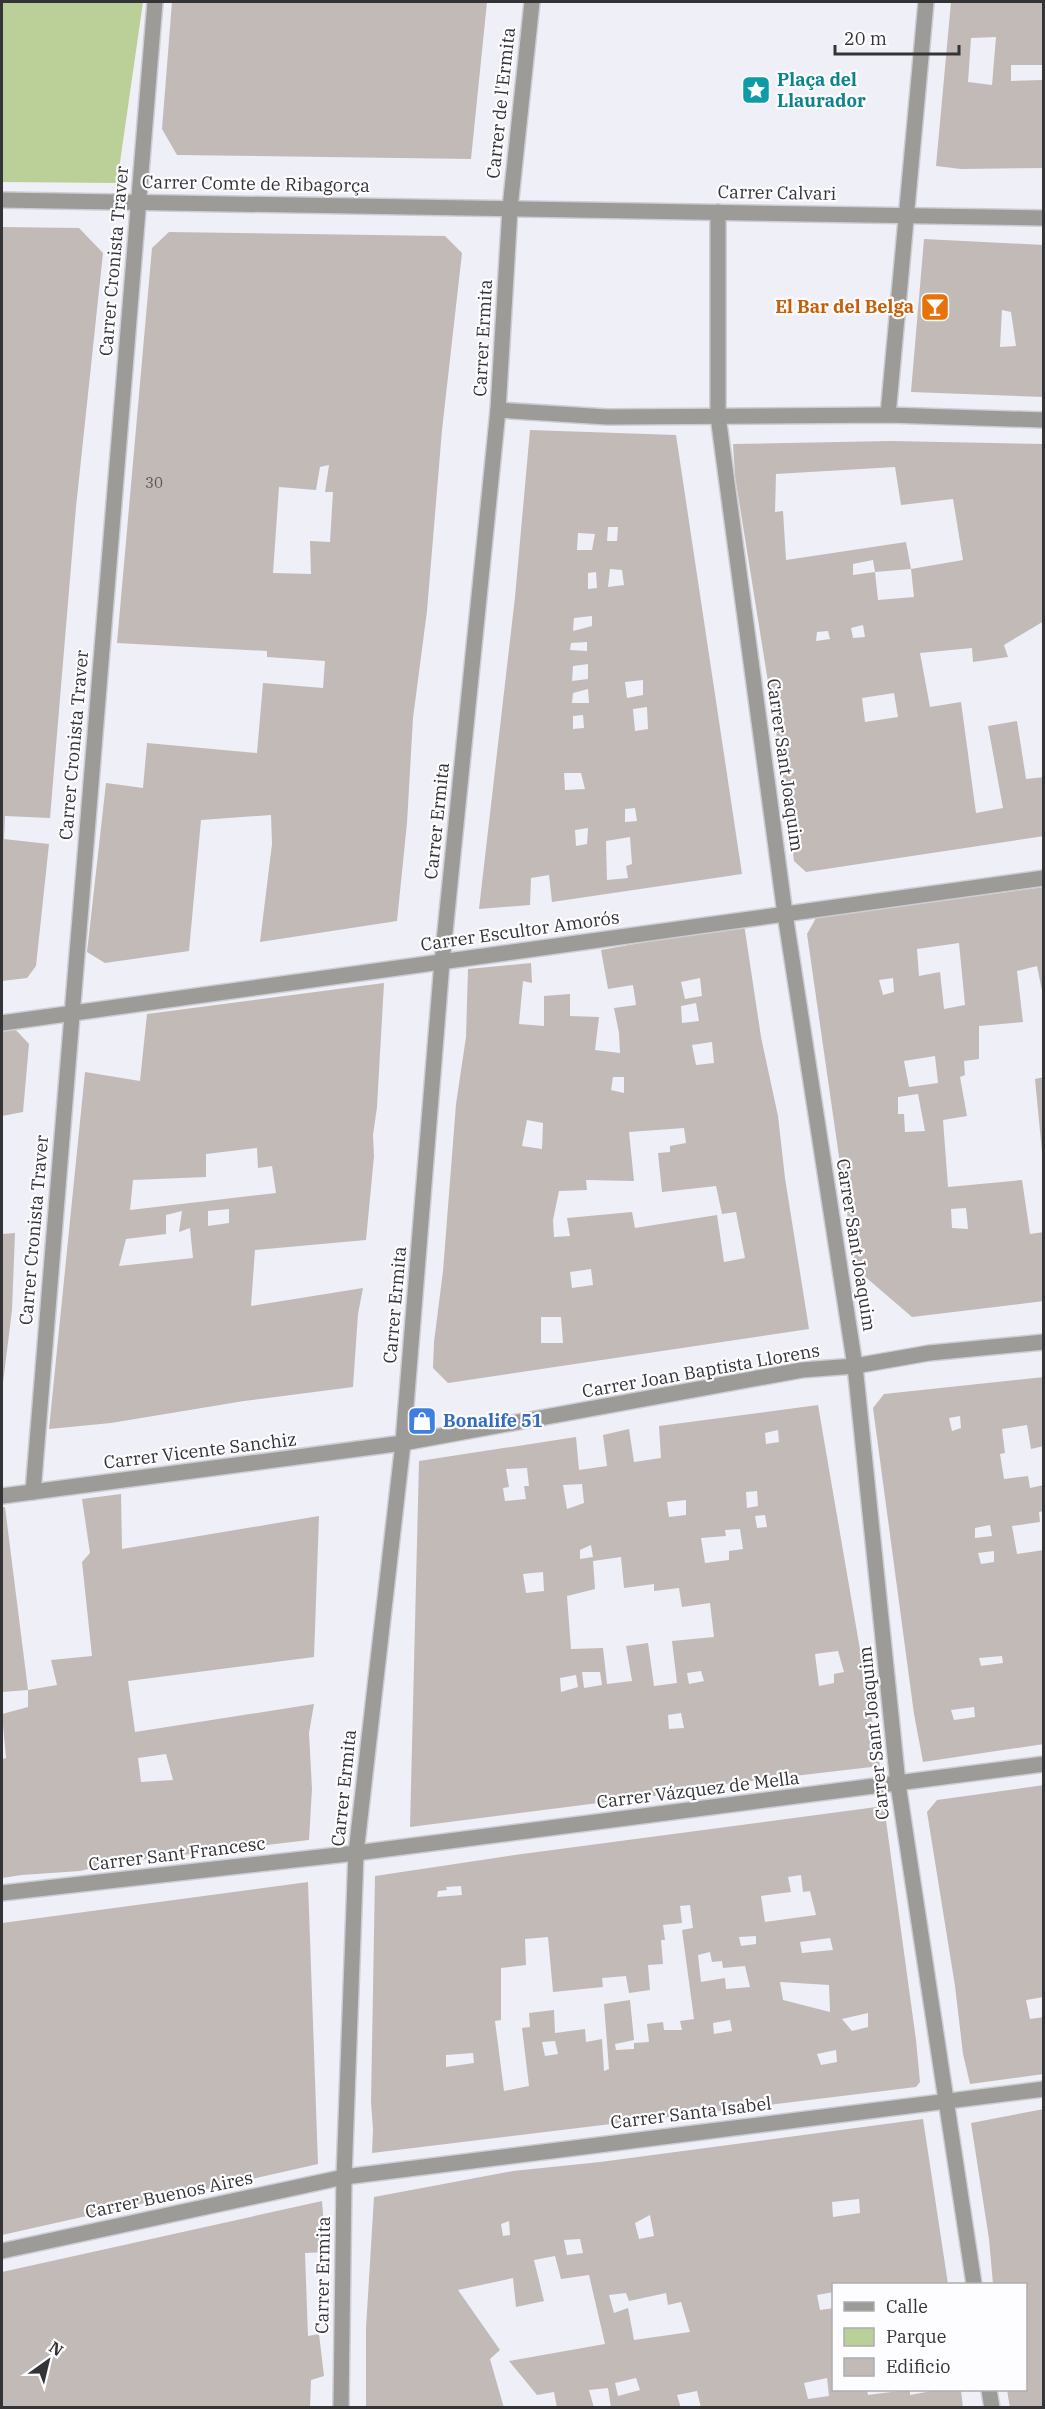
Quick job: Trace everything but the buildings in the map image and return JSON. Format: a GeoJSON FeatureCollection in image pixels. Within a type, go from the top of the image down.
{"type":"FeatureCollection","features":[{"type":"Feature","properties":{"kind":"street","name":"Carrer Cronista Traver"},"geometry":{"type":"LineString","coordinates":[[33,1492],[155,2]]}},
{"type":"Feature","properties":{"kind":"street","name":"Carrer de l'Ermita"},"geometry":{"type":"LineString","coordinates":[[510,208],[532,2]]}},
{"type":"Feature","properties":{"kind":"street"},"geometry":{"type":"LineString","coordinates":[[888,414],[926,2]]}},
{"type":"Feature","properties":{"kind":"street","name":"Carrer Comte de Ribagorça"},"geometry":{"type":"LineString","coordinates":[[2,200],[510,208]]}},
{"type":"Feature","properties":{"kind":"street","name":"Carrer Calvari"},"geometry":{"type":"LineString","coordinates":[[510,208],[1044,218]]}},
{"type":"Feature","properties":{"kind":"street","name":"Carrer Ermita"},"geometry":{"type":"LineString","coordinates":[[341,2408],[344,2177],[356,1853],[403,1443],[442,962],[498,410],[510,208]]}},
{"type":"Feature","properties":{"kind":"street","name":"Carrer Sant Joaquim"},"geometry":{"type":"LineString","coordinates":[[718,212],[718,416],[785,914],[855,1366],[898,1784],[974,2283]]}},
{"type":"Feature","properties":{"kind":"street"},"geometry":{"type":"LineString","coordinates":[[498,410],[607,417],[888,414],[1044,420]]}},
{"type":"Feature","properties":{"kind":"street","name":"Carrer Escultor Amorós"},"geometry":{"type":"LineString","coordinates":[[2,1023],[1044,878]]}},
{"type":"Feature","properties":{"kind":"street","name":"Carrer Joan Baptista Llorens"},"geometry":{"type":"LineString","coordinates":[[403,1443],[802,1371],[855,1366],[929,1353],[1044,1342]]}},
{"type":"Feature","properties":{"kind":"street","name":"Carrer Vicente Sanchiz"},"geometry":{"type":"LineString","coordinates":[[2,1496],[403,1443]]}},
{"type":"Feature","properties":{"kind":"street","name":"Carrer Vázquez de Mella"},"geometry":{"type":"LineString","coordinates":[[356,1853],[1044,1764]]}},
{"type":"Feature","properties":{"kind":"street","name":"Carrer Sant Francesc"},"geometry":{"type":"LineString","coordinates":[[2,1893],[356,1853]]}},
{"type":"Feature","properties":{"kind":"street","name":"Carrer Santa Isabel"},"geometry":{"type":"LineString","coordinates":[[344,2177],[946,2100],[1044,2090]]}},
{"type":"Feature","properties":{"kind":"street","name":"Carrer Buenos Aires"},"geometry":{"type":"LineString","coordinates":[[2,2252],[344,2177]]}},
{"type":"Feature","properties":{"kind":"street"},"geometry":{"type":"LineString","coordinates":[[989,2391],[992,2408]]}},
{"type":"Feature","properties":{"kind":"green space"},"geometry":{"type":"Polygon","coordinates":[[[2,2],[143,2],[117,183],[2,182],[2,2]]]}},
{"type":"Feature","properties":{"kind":"place","name":"Plaça del Llaurador"},"geometry":{"type":"Point","coordinates":[756,90]}},
{"type":"Feature","properties":{"kind":"place","name":"El Bar del Belga"},"geometry":{"type":"Point","coordinates":[935,307]}},
{"type":"Feature","properties":{"kind":"place","name":"Bonalife 51"},"geometry":{"type":"Point","coordinates":[422,1421]}}]}
